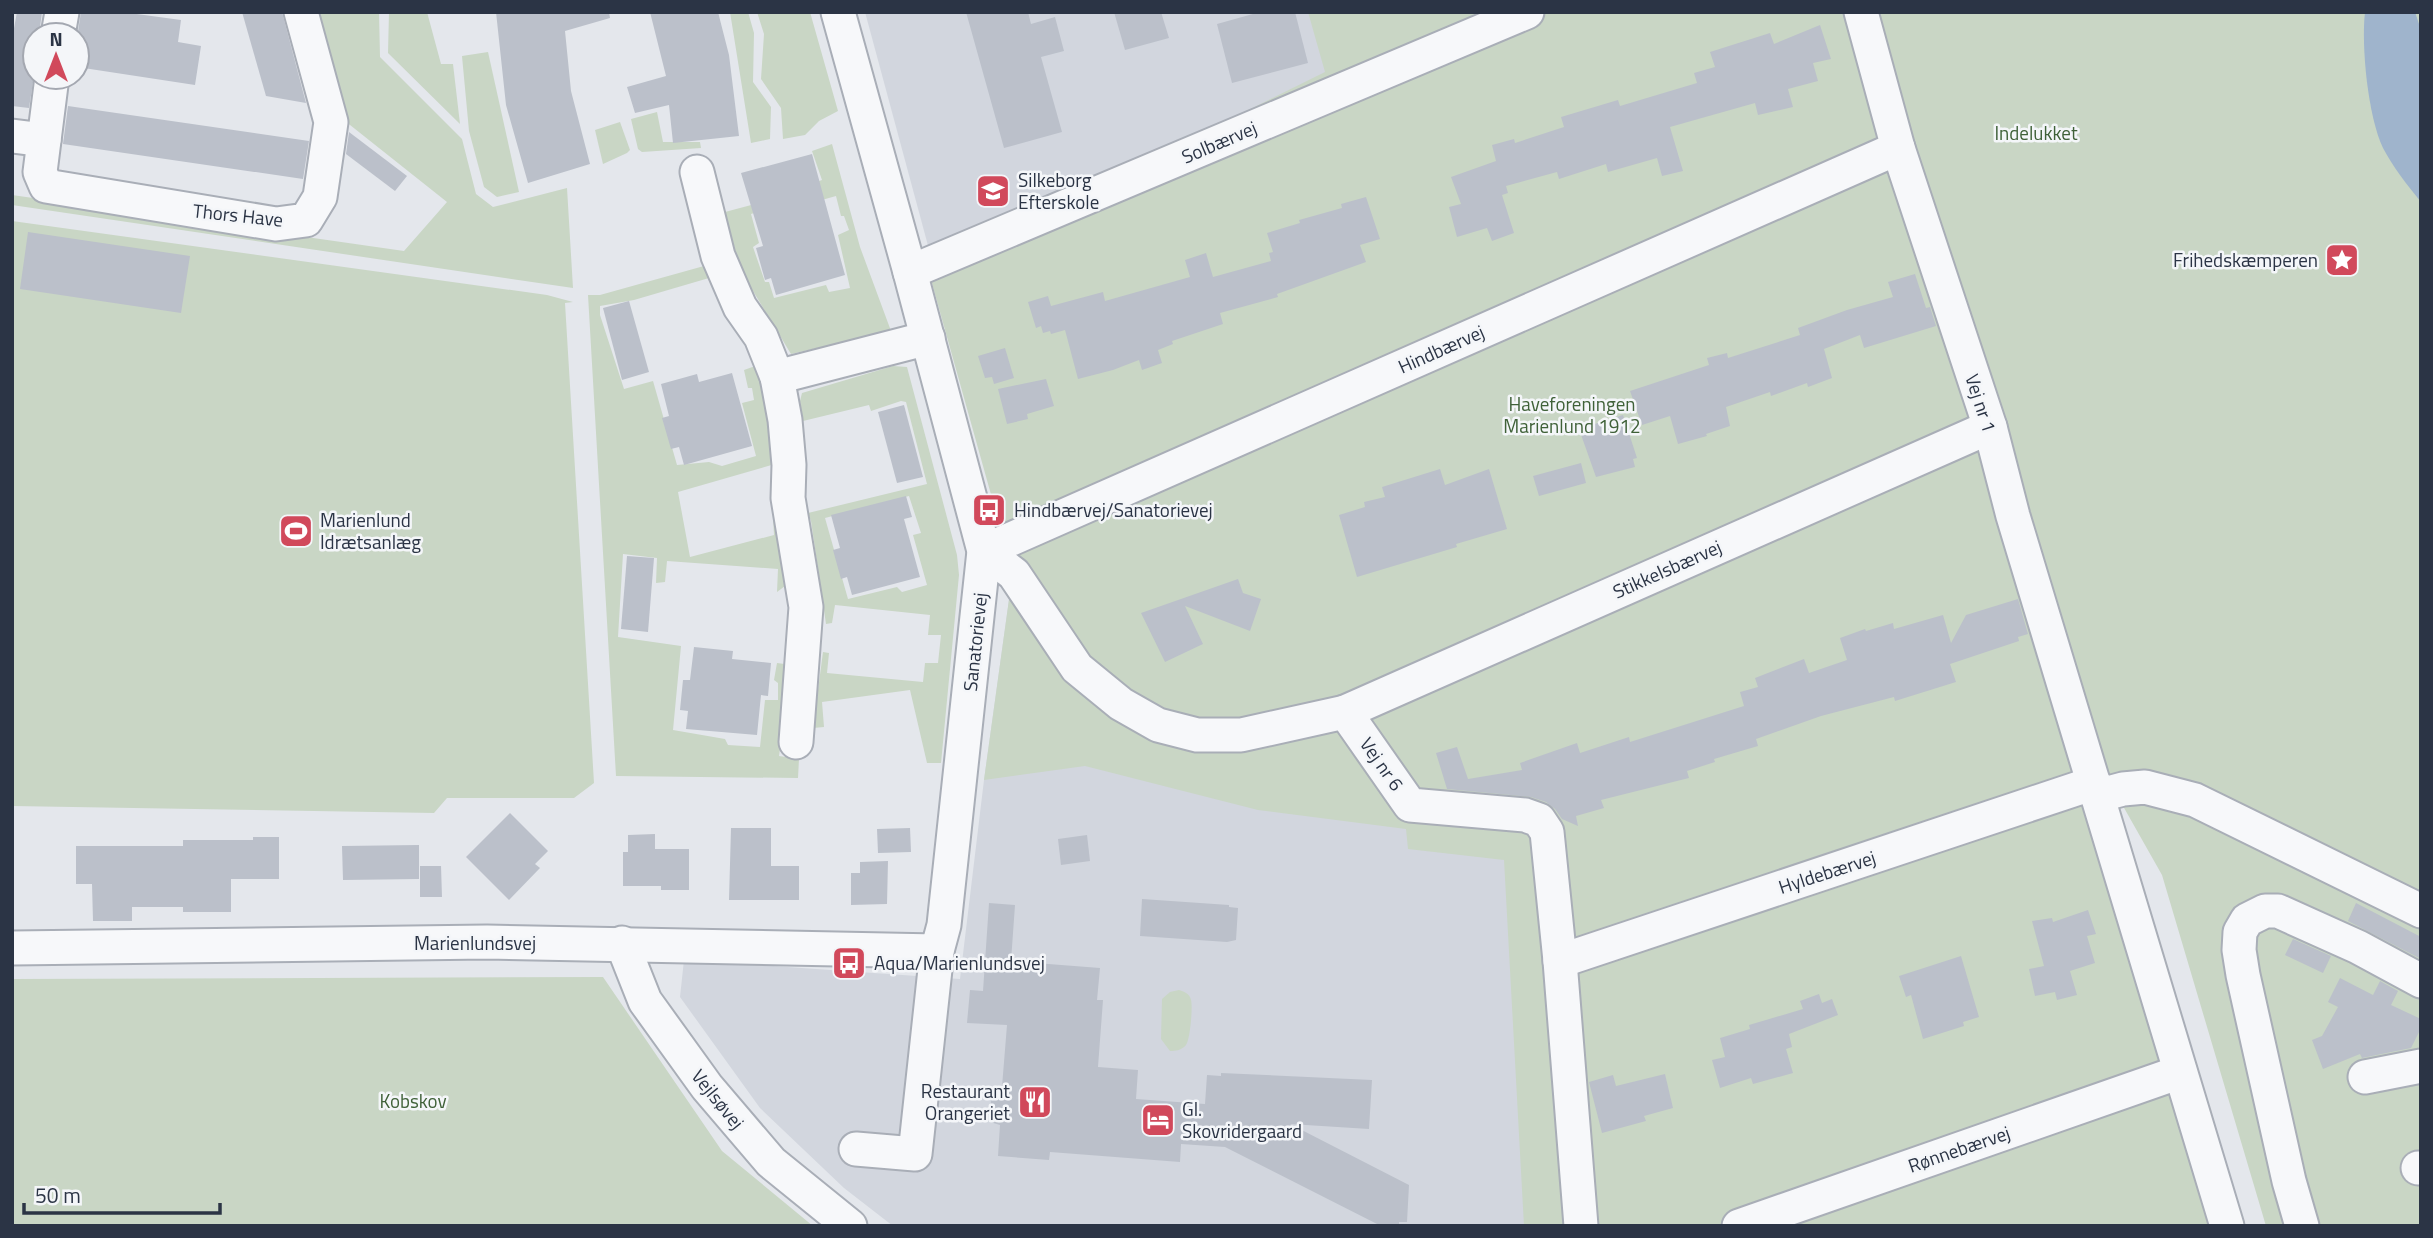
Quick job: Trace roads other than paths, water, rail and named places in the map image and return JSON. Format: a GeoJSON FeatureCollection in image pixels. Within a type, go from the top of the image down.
{"type":"FeatureCollection","features":[{"type":"Feature","properties":{"kind":"street","name":"Thors Have"},"geometry":{"type":"LineString","coordinates":[[46,91],[28,138],[46,186],[276,224],[306,220],[320,197],[331,122],[301,12]]}},
{"type":"Feature","properties":{"kind":"street","name":"Sanatorievej"},"geometry":{"type":"LineString","coordinates":[[838,12],[911,272],[984,551],[944,925],[937,951],[915,1154],[856,1149]]}},
{"type":"Feature","properties":{"kind":"street","name":"Solbærvej"},"geometry":{"type":"LineString","coordinates":[[911,272],[1527,12]]}},
{"type":"Feature","properties":{"kind":"street","name":"Vej nr 1"},"geometry":{"type":"LineString","coordinates":[[1861,12],[1898,148],[1990,427],[2017,529],[2227,1226]]}},
{"type":"Feature","properties":{"kind":"street","name":"Hindbærvej"},"geometry":{"type":"LineString","coordinates":[[984,551],[1898,148]]}},
{"type":"Feature","properties":{"kind":"street"},"geometry":{"type":"LineString","coordinates":[[697,172],[718,256],[740,307],[761,337],[777,377],[785,420],[789,466],[788,498],[806,607],[796,742]]}},
{"type":"Feature","properties":{"kind":"street"},"geometry":{"type":"LineString","coordinates":[[777,377],[928,338]]}},
{"type":"Feature","properties":{"kind":"street","name":"Stikkelsbærvej"},"geometry":{"type":"LineString","coordinates":[[1345,712],[1990,427]]}},
{"type":"Feature","properties":{"kind":"street"},"geometry":{"type":"LineString","coordinates":[[984,551],[1014,574],[1077,668],[1121,704],[1158,725],[1197,735],[1241,735],[1345,712]]}},
{"type":"Feature","properties":{"kind":"street","name":"Vej nr 6"},"geometry":{"type":"LineString","coordinates":[[1345,712],[1410,804],[1525,815],[1539,820],[1547,832],[1581,1226]]}},
{"type":"Feature","properties":{"kind":"street","name":"Hyldebærvej"},"geometry":{"type":"LineString","coordinates":[[1560,961],[2095,789],[2144,787],[2195,800],[2421,911]]}},
{"type":"Feature","properties":{"kind":"street"},"geometry":{"type":"LineString","coordinates":[[2302,1226],[2289,1181],[2242,975],[2240,932],[2247,920],[2255,915],[2278,911],[2358,947],[2421,981]]}},
{"type":"Feature","properties":{"kind":"street","name":"Marienlundsvej"},"geometry":{"type":"LineString","coordinates":[[12,948],[487,942],[937,951]]}},
{"type":"Feature","properties":{"kind":"street","name":"Vejlsøvej"},"geometry":{"type":"LineString","coordinates":[[622,943],[645,1001],[707,1087],[771,1162],[850,1226]]}},
{"type":"Feature","properties":{"kind":"street"},"geometry":{"type":"LineString","coordinates":[[2365,1077],[2421,1066]]}},
{"type":"Feature","properties":{"kind":"street","name":"Rønnebærvej"},"geometry":{"type":"LineString","coordinates":[[1739,1226],[2180,1072]]}},
{"type":"Feature","properties":{"kind":"water"},"geometry":{"type":"Polygon","coordinates":[[[2365,12],[2415,12],[2421,30],[2421,202],[2391,162],[2378,135],[2367,81],[2365,12]]]}},
{"type":"Feature","properties":{"kind":"place","name":"Silkeborg Efterskole"},"geometry":{"type":"Point","coordinates":[993,191]}},
{"type":"Feature","properties":{"kind":"place","name":"Frihedskæmperen"},"geometry":{"type":"Point","coordinates":[2342,260]}},
{"type":"Feature","properties":{"kind":"place","name":"Hindbærvej/Sanatorievej"},"geometry":{"type":"Point","coordinates":[989,510]}},
{"type":"Feature","properties":{"kind":"place","name":"Marienlund Idrætsanlæg"},"geometry":{"type":"Point","coordinates":[296,531]}},
{"type":"Feature","properties":{"kind":"place","name":"Aqua/Marienlundsvej"},"geometry":{"type":"Point","coordinates":[849,963]}},
{"type":"Feature","properties":{"kind":"place","name":"Restaurant Orangeriet"},"geometry":{"type":"Point","coordinates":[1035,1102]}},
{"type":"Feature","properties":{"kind":"place","name":"Gl. Skovridergaard"},"geometry":{"type":"Point","coordinates":[1158,1120]}},
{"type":"Feature","properties":{"kind":"park label","name":"Indelukket"},"geometry":{"type":"Point","coordinates":[2036,133]}},
{"type":"Feature","properties":{"kind":"park label","name":"Haveforeningen Marienlund 1912"},"geometry":{"type":"Point","coordinates":[1572,415]}},
{"type":"Feature","properties":{"kind":"park label","name":"Kobskov"},"geometry":{"type":"Point","coordinates":[413,1101]}}]}
